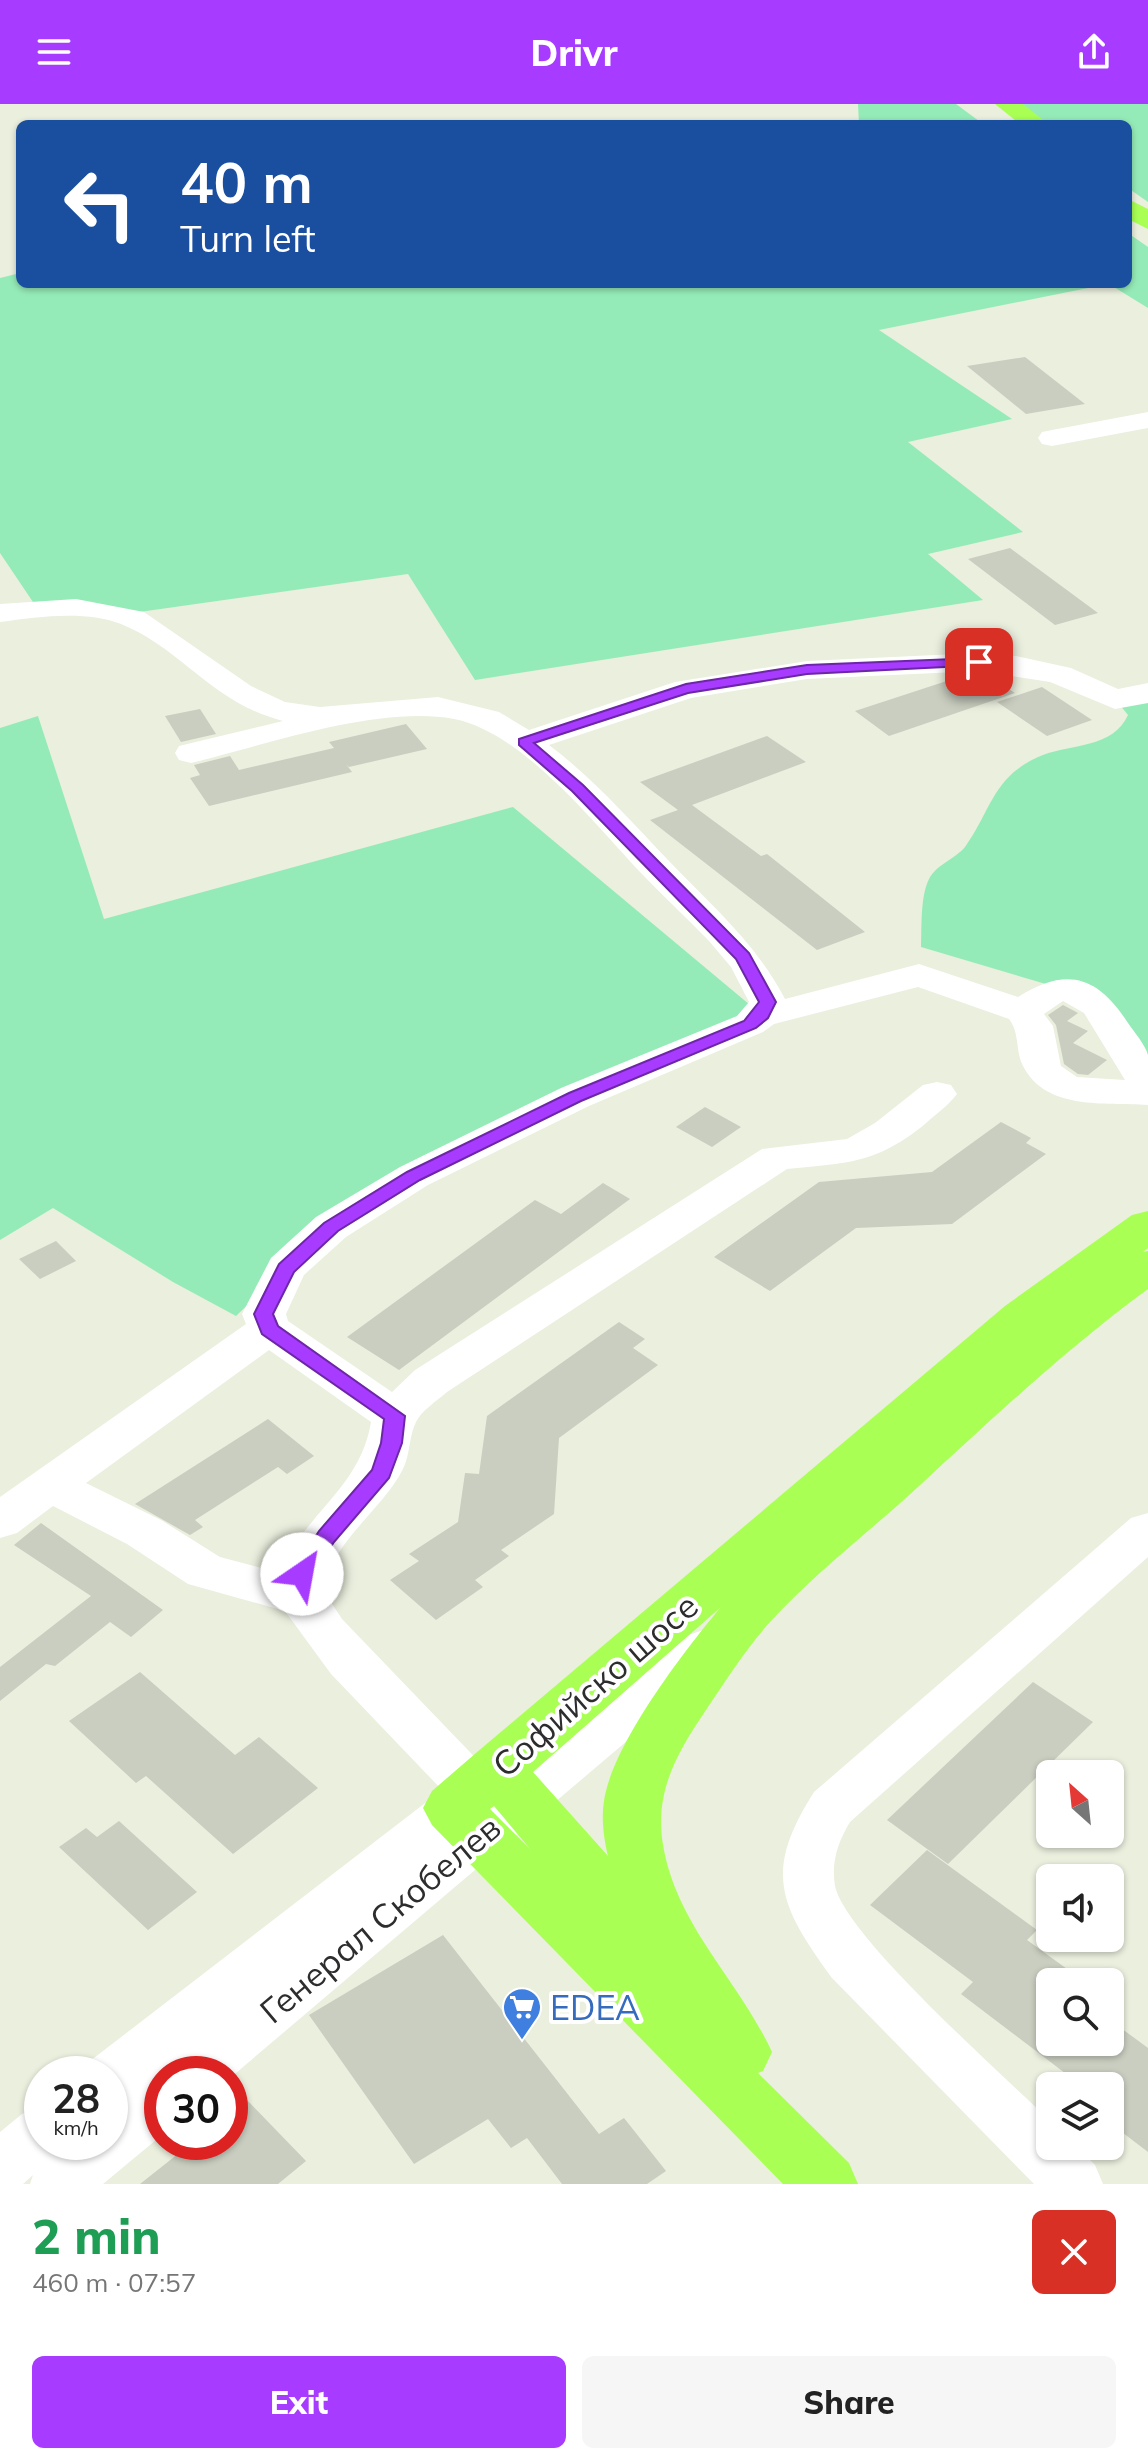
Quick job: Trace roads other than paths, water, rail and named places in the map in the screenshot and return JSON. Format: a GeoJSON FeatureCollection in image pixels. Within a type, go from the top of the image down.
{"type":"FeatureCollection","features":[{"type":"Feature","properties":{"kind":"main road"},"geometry":{"type":"LineString","coordinates":[[983,104],[1005,120]]}},
{"type":"Feature","properties":{"kind":"main road"},"geometry":{"type":"LineString","coordinates":[[1007,104],[1030,120]]}},
{"type":"Feature","properties":{"kind":"main road","name":"Софийско шосе"},"geometry":{"type":"LineString","coordinates":[[485,1801],[1022,1317],[1148,1226]]}},
{"type":"Feature","properties":{"kind":"main road","name":"Софийско шосе"},"geometry":{"type":"LineString","coordinates":[[741,2052],[673,1947],[640,1883],[632,1840],[632,1799],[646,1760],[667,1725],[750,1609],[1052,1340],[1148,1266]]}},
{"type":"Feature","properties":{"kind":"main road"},"geometry":{"type":"LineString","coordinates":[[485,1801],[741,2052],[839,2184]]}},
{"type":"Feature","properties":{"kind":"main road"},"geometry":{"type":"LineString","coordinates":[[485,1801],[826,2184]]}},
{"type":"Feature","properties":{"kind":"street"},"geometry":{"type":"LineString","coordinates":[[1052,438],[1148,420]]}},
{"type":"Feature","properties":{"kind":"street"},"geometry":{"type":"LineString","coordinates":[[4,609],[83,608],[146,624],[193,662],[258,703],[289,714],[334,716],[459,709],[488,719],[524,742],[577,788],[743,957],[768,1002],[762,1015]]}},
{"type":"Feature","properties":{"kind":"street"},"geometry":{"type":"LineString","coordinates":[[524,742],[686,689],[807,670],[979,662],[1016,665],[1060,675],[1115,699],[1148,693]]}},
{"type":"Feature","properties":{"kind":"street"},"geometry":{"type":"LineString","coordinates":[[191,753],[334,716]]}},
{"type":"Feature","properties":{"kind":"street"},"geometry":{"type":"LineString","coordinates":[[394,1416],[269,1329],[264,1314],[286,1268],[331,1227],[414,1176],[575,1097],[750,1024],[762,1015],[811,1006],[919,975],[1022,1011],[1034,1026],[1040,1063],[1056,1082],[1068,1088],[1148,1093]]}},
{"type":"Feature","properties":{"kind":"street"},"geometry":{"type":"LineString","coordinates":[[1022,1011],[1057,989],[1074,992],[1098,1006],[1148,1085]]}},
{"type":"Feature","properties":{"kind":"street"},"geometry":{"type":"LineString","coordinates":[[485,1801],[325,1632],[301,1597],[302,1574],[326,1537],[381,1473],[391,1443],[394,1416],[431,1381],[776,1158],[801,1153],[856,1151],[874,1143],[937,1094]]}},
{"type":"Feature","properties":{"kind":"street"},"geometry":{"type":"LineString","coordinates":[[0,1521],[269,1329]]}},
{"type":"Feature","properties":{"kind":"street"},"geometry":{"type":"LineString","coordinates":[[49,1484],[144,1532],[205,1571],[301,1597]]}},
{"type":"Feature","properties":{"kind":"street"},"geometry":{"type":"LineString","coordinates":[[1074,2184],[851,1961],[825,1927],[808,1895],[805,1860],[816,1830],[832,1807],[1148,1530]]}},
{"type":"Feature","properties":{"kind":"street","name":"Генерал Скобелев"},"geometry":{"type":"LineString","coordinates":[[128,2066],[750,1609]]}},
{"type":"Feature","properties":{"kind":"street","name":"Генерал Скобелев"},"geometry":{"type":"LineString","coordinates":[[212,2056],[485,1801]]}},
{"type":"Feature","properties":{"kind":"street"},"geometry":{"type":"LineString","coordinates":[[59,2184],[144,2115]]}},
{"type":"Feature","properties":{"kind":"street"},"geometry":{"type":"LineString","coordinates":[[0,2167],[24,2148]]}},
{"type":"Feature","properties":{"kind":"place","name":"EDEA"},"geometry":{"type":"Point","coordinates":[522,2041]}}]}
